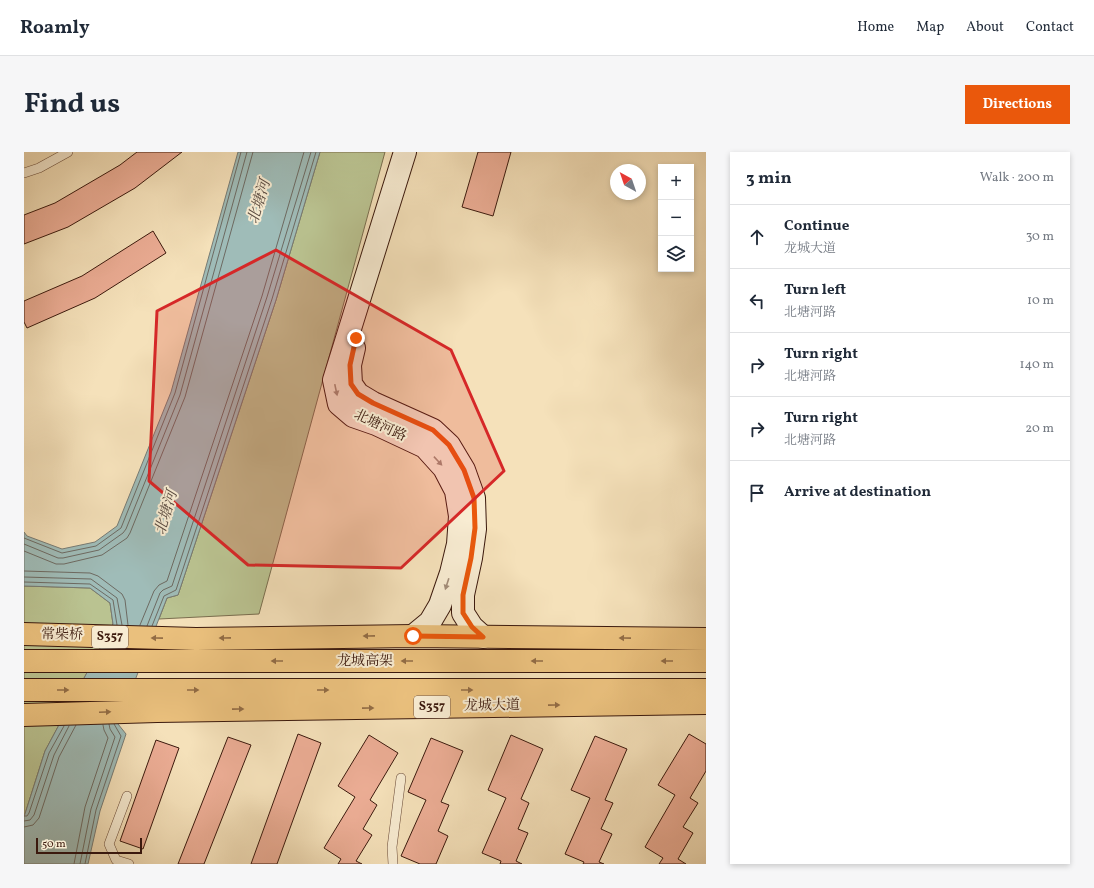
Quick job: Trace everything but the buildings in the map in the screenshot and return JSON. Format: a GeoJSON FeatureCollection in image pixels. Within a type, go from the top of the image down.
{"type":"FeatureCollection","features":[{"type":"Feature","properties":{"kind":"main road","name":"北塘河路"},"geometry":{"type":"LineString","coordinates":[[405,152],[334,380],[339,404],[353,416],[376,424],[425,448],[444,468],[456,491],[460,516],[458,544],[451,573],[440,605],[430,622],[413,636]]}},
{"type":"Feature","properties":{"kind":"main road","name":"北塘河路"},"geometry":{"type":"LineString","coordinates":[[417,152],[356,338],[350,365],[351,384],[358,394],[373,403],[433,430],[449,445],[464,470],[474,498],[475,528],[471,558],[463,595],[463,613],[472,627],[483,637]]}},
{"type":"Feature","properties":{"kind":"main road","name":"常柴桥"},"geometry":{"type":"LineString","coordinates":[[24,634],[196,639],[413,636]]}},
{"type":"Feature","properties":{"kind":"main road","name":"S357"},"geometry":{"type":"LineString","coordinates":[[413,636],[706,639]]}},
{"type":"Feature","properties":{"kind":"main road","name":"龙城高架"},"geometry":{"type":"LineString","coordinates":[[24,662],[706,661]]}},
{"type":"Feature","properties":{"kind":"main road","name":"龙城高架"},"geometry":{"type":"LineString","coordinates":[[24,690],[706,690]]}},
{"type":"Feature","properties":{"kind":"main road","name":"龙城大道"},"geometry":{"type":"LineString","coordinates":[[24,715],[157,710],[706,703]]}},
{"type":"Feature","properties":{"kind":"lane"},"geometry":{"type":"LineString","coordinates":[[24,173],[39,168],[68,152]]}},
{"type":"Feature","properties":{"kind":"lane"},"geometry":{"type":"LineString","coordinates":[[393,864],[392,847],[401,778]]}},
{"type":"Feature","properties":{"kind":"lane"},"geometry":{"type":"LineString","coordinates":[[127,796],[109,844],[116,860],[129,864]]}},
{"type":"Feature","properties":{"kind":"highlighted area"},"geometry":{"type":"Polygon","coordinates":[[[276,250],[451,350],[504,471],[401,568],[248,565],[149,481],[157,311],[276,250]]]}},
{"type":"Feature","properties":{"kind":"green space"},"geometry":{"type":"Polygon","coordinates":[[[320,152],[385,152],[259,614],[159,619],[167,598],[178,595],[276,300],[320,152]]]}},
{"type":"Feature","properties":{"kind":"green space"},"geometry":{"type":"Polygon","coordinates":[[[24,586],[90,588],[110,603],[113,624],[45,751],[24,817],[24,586]]]}},
{"type":"Feature","properties":{"kind":"water","name":"北塘河"},"geometry":{"type":"Polygon","coordinates":[[[238,152],[320,152],[276,300],[178,595],[167,598],[118,724],[126,734],[100,811],[88,864],[24,864],[24,817],[45,751],[113,624],[110,603],[90,588],[24,586],[24,532],[27,536],[62,549],[95,542],[117,526],[171,392],[238,152]]]}},
{"type":"Feature","properties":{"kind":"route"},"geometry":{"type":"LineString","coordinates":[[356,338],[350,365],[351,384],[358,394],[373,403],[433,430],[449,445],[464,470],[474,498],[475,528],[471,558],[463,595],[463,613],[472,627],[483,637],[413,636]]}}]}
